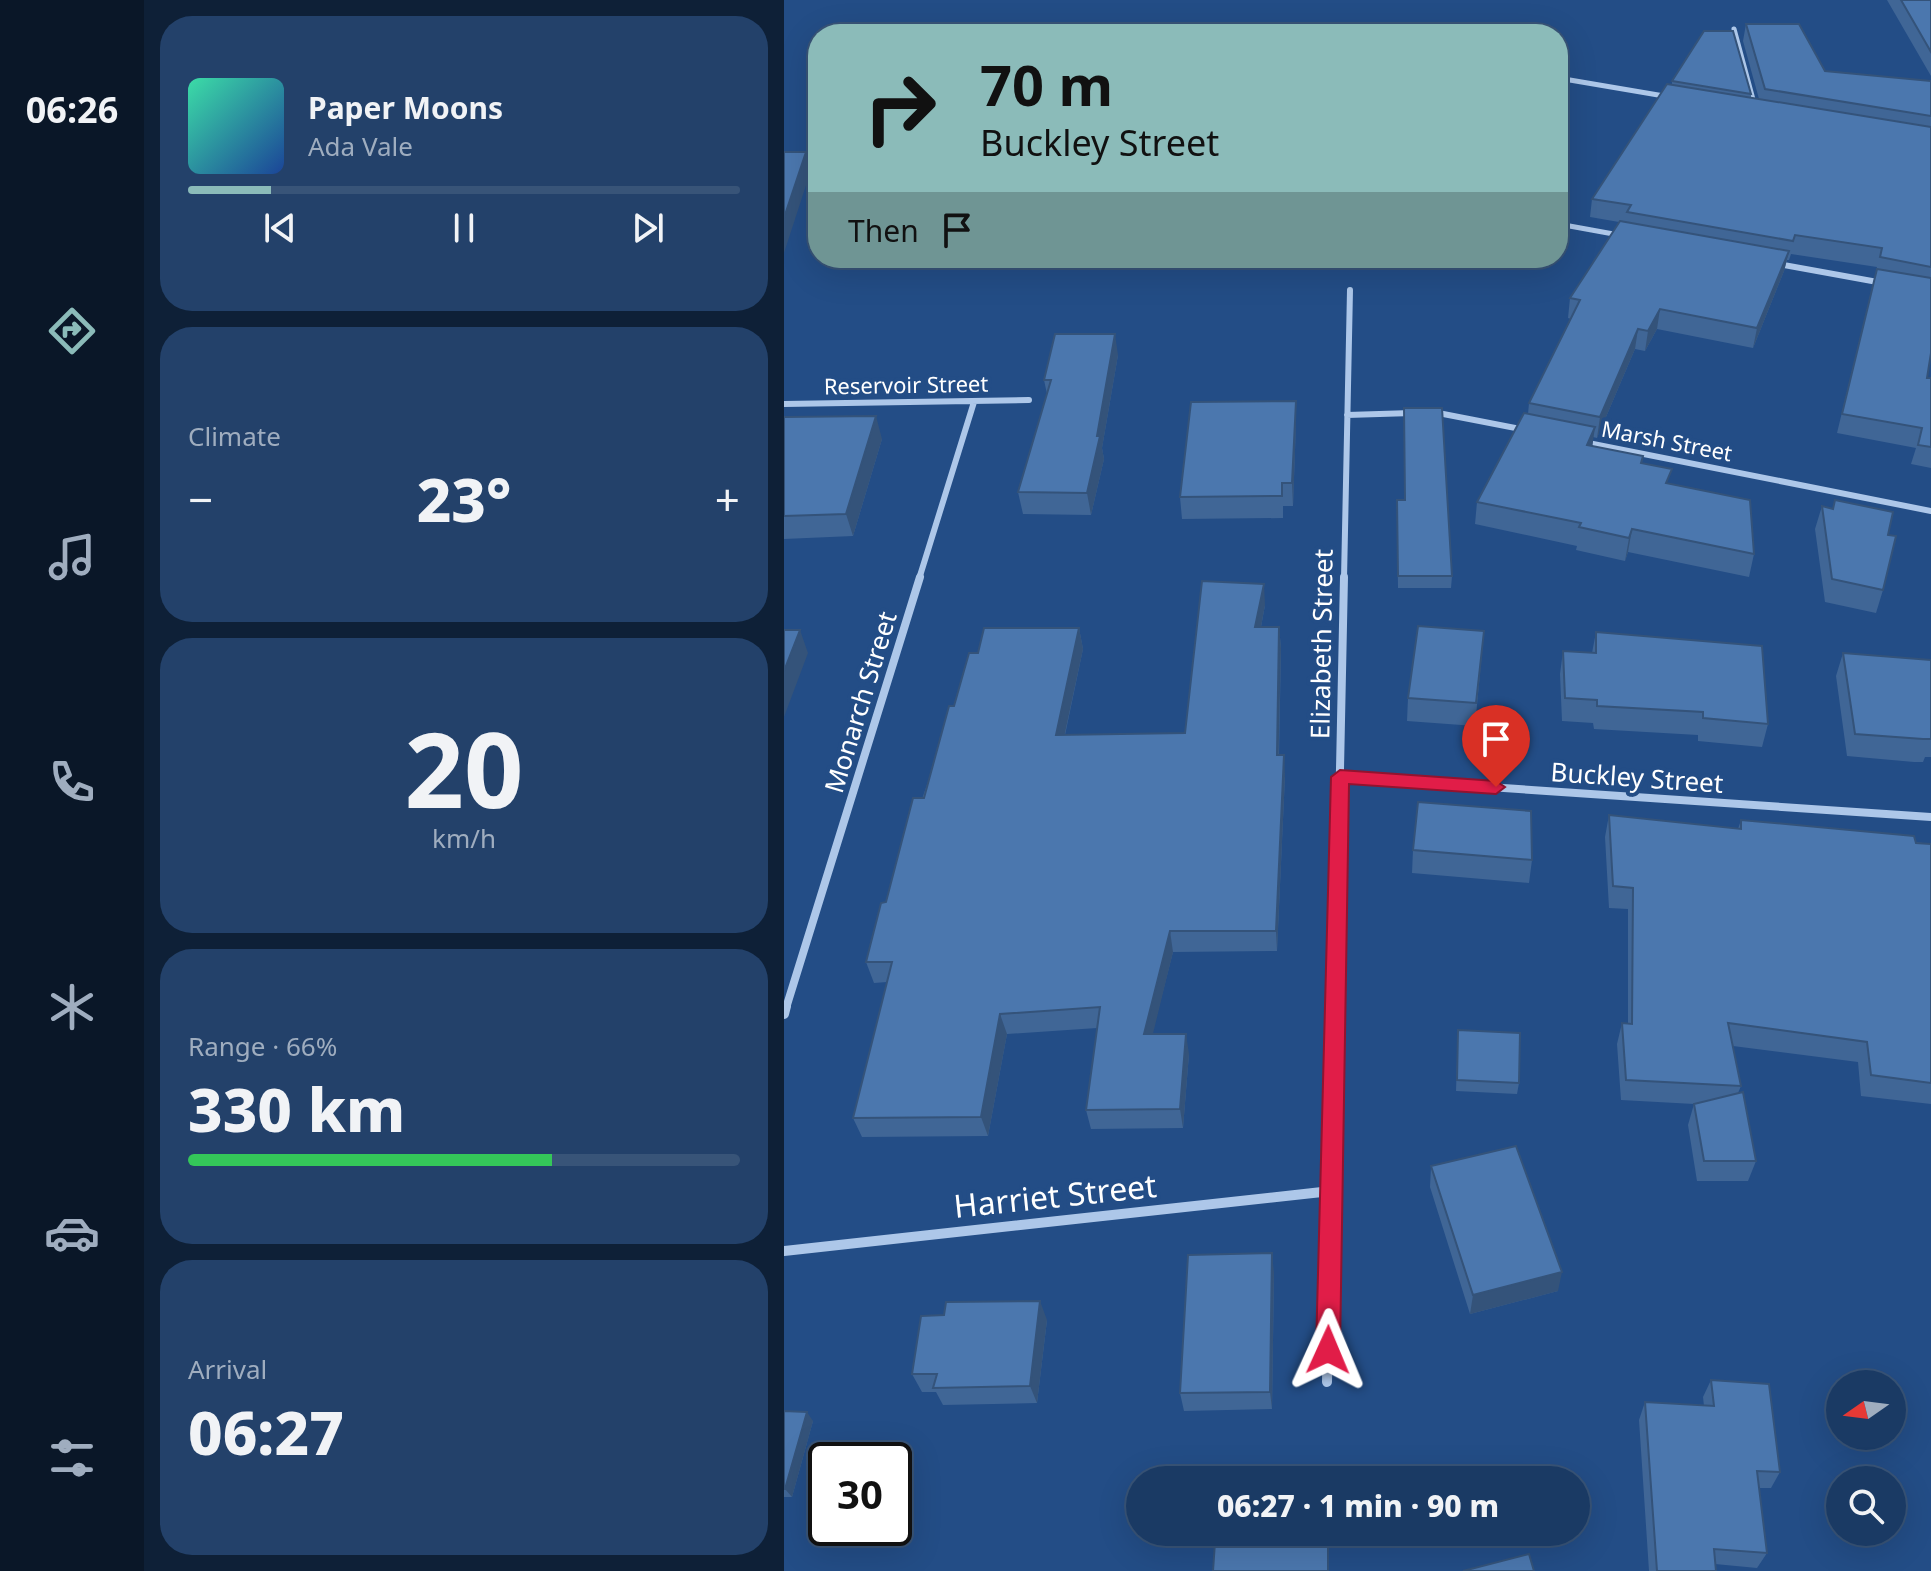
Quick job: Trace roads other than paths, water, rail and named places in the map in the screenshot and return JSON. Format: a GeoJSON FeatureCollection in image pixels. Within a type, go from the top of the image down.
{"type":"FeatureCollection","features":[{"type":"Feature","properties":{"kind":"street"},"geometry":{"type":"LineString","coordinates":[[1734,29],[1757,111],[1741,109]]}},
{"type":"Feature","properties":{"kind":"street"},"geometry":{"type":"LineString","coordinates":[[1568,80],[1680,98]]}},
{"type":"Feature","properties":{"kind":"street"},"geometry":{"type":"LineString","coordinates":[[1568,226],[1625,236]]}},
{"type":"Feature","properties":{"kind":"street"},"geometry":{"type":"LineString","coordinates":[[1763,261],[1885,283]]}},
{"type":"Feature","properties":{"kind":"street","name":"Elizabeth Street"},"geometry":{"type":"LineString","coordinates":[[1327,1382],[1350,290]]}},
{"type":"Feature","properties":{"kind":"street","name":"Reservoir Street"},"geometry":{"type":"LineString","coordinates":[[784,404],[1029,400]]}},
{"type":"Feature","properties":{"kind":"street","name":"Monarch Street"},"geometry":{"type":"LineString","coordinates":[[784,1014],[974,402]]}},
{"type":"Feature","properties":{"kind":"street"},"geometry":{"type":"LineString","coordinates":[[1347,415],[1435,412],[1528,431]]}},
{"type":"Feature","properties":{"kind":"street","name":"Marsh Street"},"geometry":{"type":"LineString","coordinates":[[1575,440],[1931,511]]}},
{"type":"Feature","properties":{"kind":"street","name":"Buckley Street"},"geometry":{"type":"LineString","coordinates":[[1340,777],[1931,817]]}},
{"type":"Feature","properties":{"kind":"street","name":"Harriet Street"},"geometry":{"type":"LineString","coordinates":[[784,1251],[1331,1191]]}}]}
